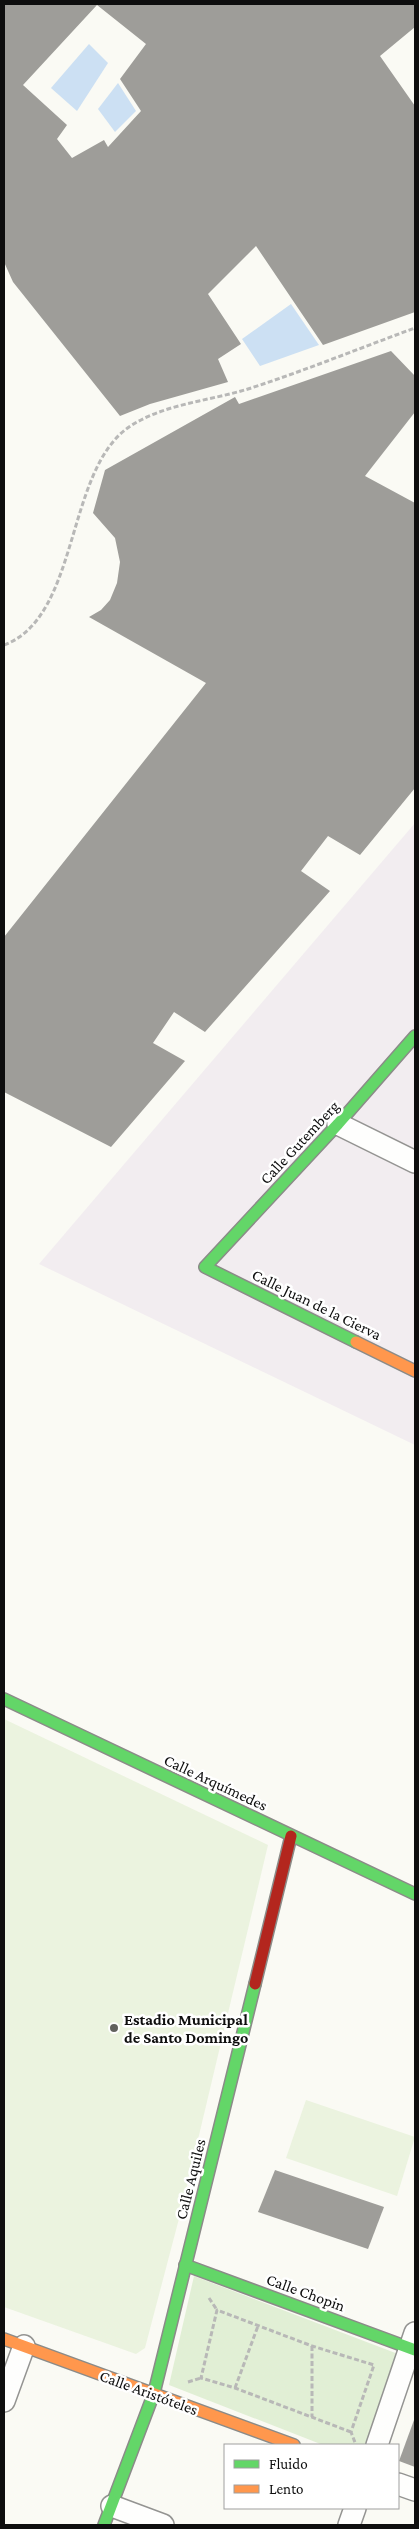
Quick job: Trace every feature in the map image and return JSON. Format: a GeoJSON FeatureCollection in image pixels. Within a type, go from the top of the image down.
{"type":"FeatureCollection","features":[{"type":"Feature","properties":{"kind":"street","name":"Calle Gutemberg"},"geometry":{"type":"LineString","coordinates":[[205,1267],[338,1124],[415,1036]]}},
{"type":"Feature","properties":{"kind":"street"},"geometry":{"type":"LineString","coordinates":[[338,1124],[415,1162]]}},
{"type":"Feature","properties":{"kind":"street","name":"Calle Juan de la Cierva"},"geometry":{"type":"LineString","coordinates":[[205,1267],[415,1371]]}},
{"type":"Feature","properties":{"kind":"street","name":"Calle Arquímedes"},"geometry":{"type":"LineString","coordinates":[[4,1699],[415,1894]]}},
{"type":"Feature","properties":{"kind":"street","name":"Calle Aquiles"},"geometry":{"type":"LineString","coordinates":[[108,2516],[154,2393],[291,1836]]}},
{"type":"Feature","properties":{"kind":"street","name":"Calle Chopin"},"geometry":{"type":"LineString","coordinates":[[186,2265],[414,2344]]}},
{"type":"Feature","properties":{"kind":"street","name":"Calle Aristóteles"},"geometry":{"type":"LineString","coordinates":[[4,2339],[291,2444]]}},
{"type":"Feature","properties":{"kind":"street"},"geometry":{"type":"LineString","coordinates":[[377,2444],[414,2344]]}},
{"type":"Feature","properties":{"kind":"street"},"geometry":{"type":"LineString","coordinates":[[4,2401],[24,2346]]}},
{"type":"Feature","properties":{"kind":"street"},"geometry":{"type":"LineString","coordinates":[[399,2484],[415,2490]]}},
{"type":"Feature","properties":{"kind":"street"},"geometry":{"type":"LineString","coordinates":[[349,2525],[355,2509]]}},
{"type":"Feature","properties":{"kind":"street"},"geometry":{"type":"LineString","coordinates":[[108,2516],[162,2525]]}},
{"type":"Feature","properties":{"kind":"path"},"geometry":{"type":"LineString","coordinates":[[4,645],[27,629],[45,609],[58,582],[92,480],[108,447],[128,428],[160,412],[247,389],[415,328]]}},
{"type":"Feature","properties":{"kind":"path"},"geometry":{"type":"LineString","coordinates":[[351,2432],[235,2388],[201,2378],[217,2310],[312,2346],[374,2365],[351,2432],[356,2444]]}},
{"type":"Feature","properties":{"kind":"path"},"geometry":{"type":"LineString","coordinates":[[235,2388],[258,2326]]}},
{"type":"Feature","properties":{"kind":"path"},"geometry":{"type":"LineString","coordinates":[[312,2346],[312,2417]]}},
{"type":"Feature","properties":{"kind":"shaded area"},"geometry":{"type":"Polygon","coordinates":[[[415,823],[415,1445],[39,1264],[415,823]]]}},
{"type":"Feature","properties":{"kind":"green space","name":"Estadio Municipal de Santo Domingo"},"geometry":{"type":"Polygon","coordinates":[[[4,1719],[268,1845],[181,2211],[145,2348],[136,2354],[4,2307],[4,1719]]]}},
{"type":"Feature","properties":{"kind":"green space"},"geometry":{"type":"Polygon","coordinates":[[[306,2100],[415,2137],[397,2196],[286,2158],[306,2100]]]}},
{"type":"Feature","properties":{"kind":"green space"},"geometry":{"type":"Polygon","coordinates":[[[194,2276],[398,2354],[369,2444],[320,2444],[169,2385],[194,2276]]]}},
{"type":"Feature","properties":{"kind":"water"},"geometry":{"type":"Polygon","coordinates":[[[89,44],[108,63],[77,111],[51,88],[89,44]]]}},
{"type":"Feature","properties":{"kind":"water"},"geometry":{"type":"Polygon","coordinates":[[[118,83],[136,111],[115,132],[98,109],[118,83]]]}},
{"type":"Feature","properties":{"kind":"water"},"geometry":{"type":"Polygon","coordinates":[[[291,304],[319,345],[260,366],[242,339],[291,304]]]}},
{"type":"Feature","properties":{"kind":"building"},"geometry":{"type":"Polygon","coordinates":[[[4,4],[415,4],[415,27],[380,56],[415,106],[415,312],[323,345],[256,246],[208,294],[241,344],[218,359],[228,382],[150,404],[120,416],[13,282],[4,262],[4,4]],[[97,5],[23,85],[67,125],[57,139],[72,158],[104,140],[108,147],[141,111],[120,79],[146,44],[97,5]]]}},
{"type":"Feature","properties":{"kind":"building"},"geometry":{"type":"Polygon","coordinates":[[[391,351],[415,376],[415,412],[365,476],[415,503],[415,788],[360,855],[328,836],[301,871],[330,891],[205,1032],[174,1012],[153,1043],[185,1061],[111,1147],[4,1092],[4,937],[206,683],[89,617],[101,610],[110,600],[117,583],[120,562],[115,538],[93,513],[105,470],[235,397],[239,404],[391,351]]]}},
{"type":"Feature","properties":{"kind":"building"},"geometry":{"type":"Polygon","coordinates":[[[275,2170],[384,2207],[368,2249],[258,2212],[275,2170]]]}},
{"type":"Feature","properties":{"kind":"building"},"geometry":{"type":"Polygon","coordinates":[[[415,2420],[415,2467],[399,2461],[415,2420]]]}},
{"type":"Feature","properties":{"kind":"traffic: fast"},"geometry":{"type":"LineString","coordinates":[[356,1342],[205,1267],[338,1124],[415,1036]]}},
{"type":"Feature","properties":{"kind":"traffic: fast"},"geometry":{"type":"LineString","coordinates":[[4,1699],[415,1894]]}},
{"type":"Feature","properties":{"kind":"traffic: fast"},"geometry":{"type":"LineString","coordinates":[[104,2525],[154,2393],[255,1984]]}},
{"type":"Feature","properties":{"kind":"traffic: fast"},"geometry":{"type":"LineString","coordinates":[[185,2265],[415,2350]]}},
{"type":"Feature","properties":{"kind":"traffic: slow"},"geometry":{"type":"LineString","coordinates":[[356,1342],[415,1371]]}},
{"type":"Feature","properties":{"kind":"traffic: slow"},"geometry":{"type":"LineString","coordinates":[[4,2339],[291,2444]]}},
{"type":"Feature","properties":{"kind":"traffic: jam"},"geometry":{"type":"LineString","coordinates":[[255,1984],[291,1836]]}},
{"type":"Feature","properties":{"kind":"place","name":"Estadio Municipal de Santo Domingo"},"geometry":{"type":"Point","coordinates":[114,2028]}}]}
